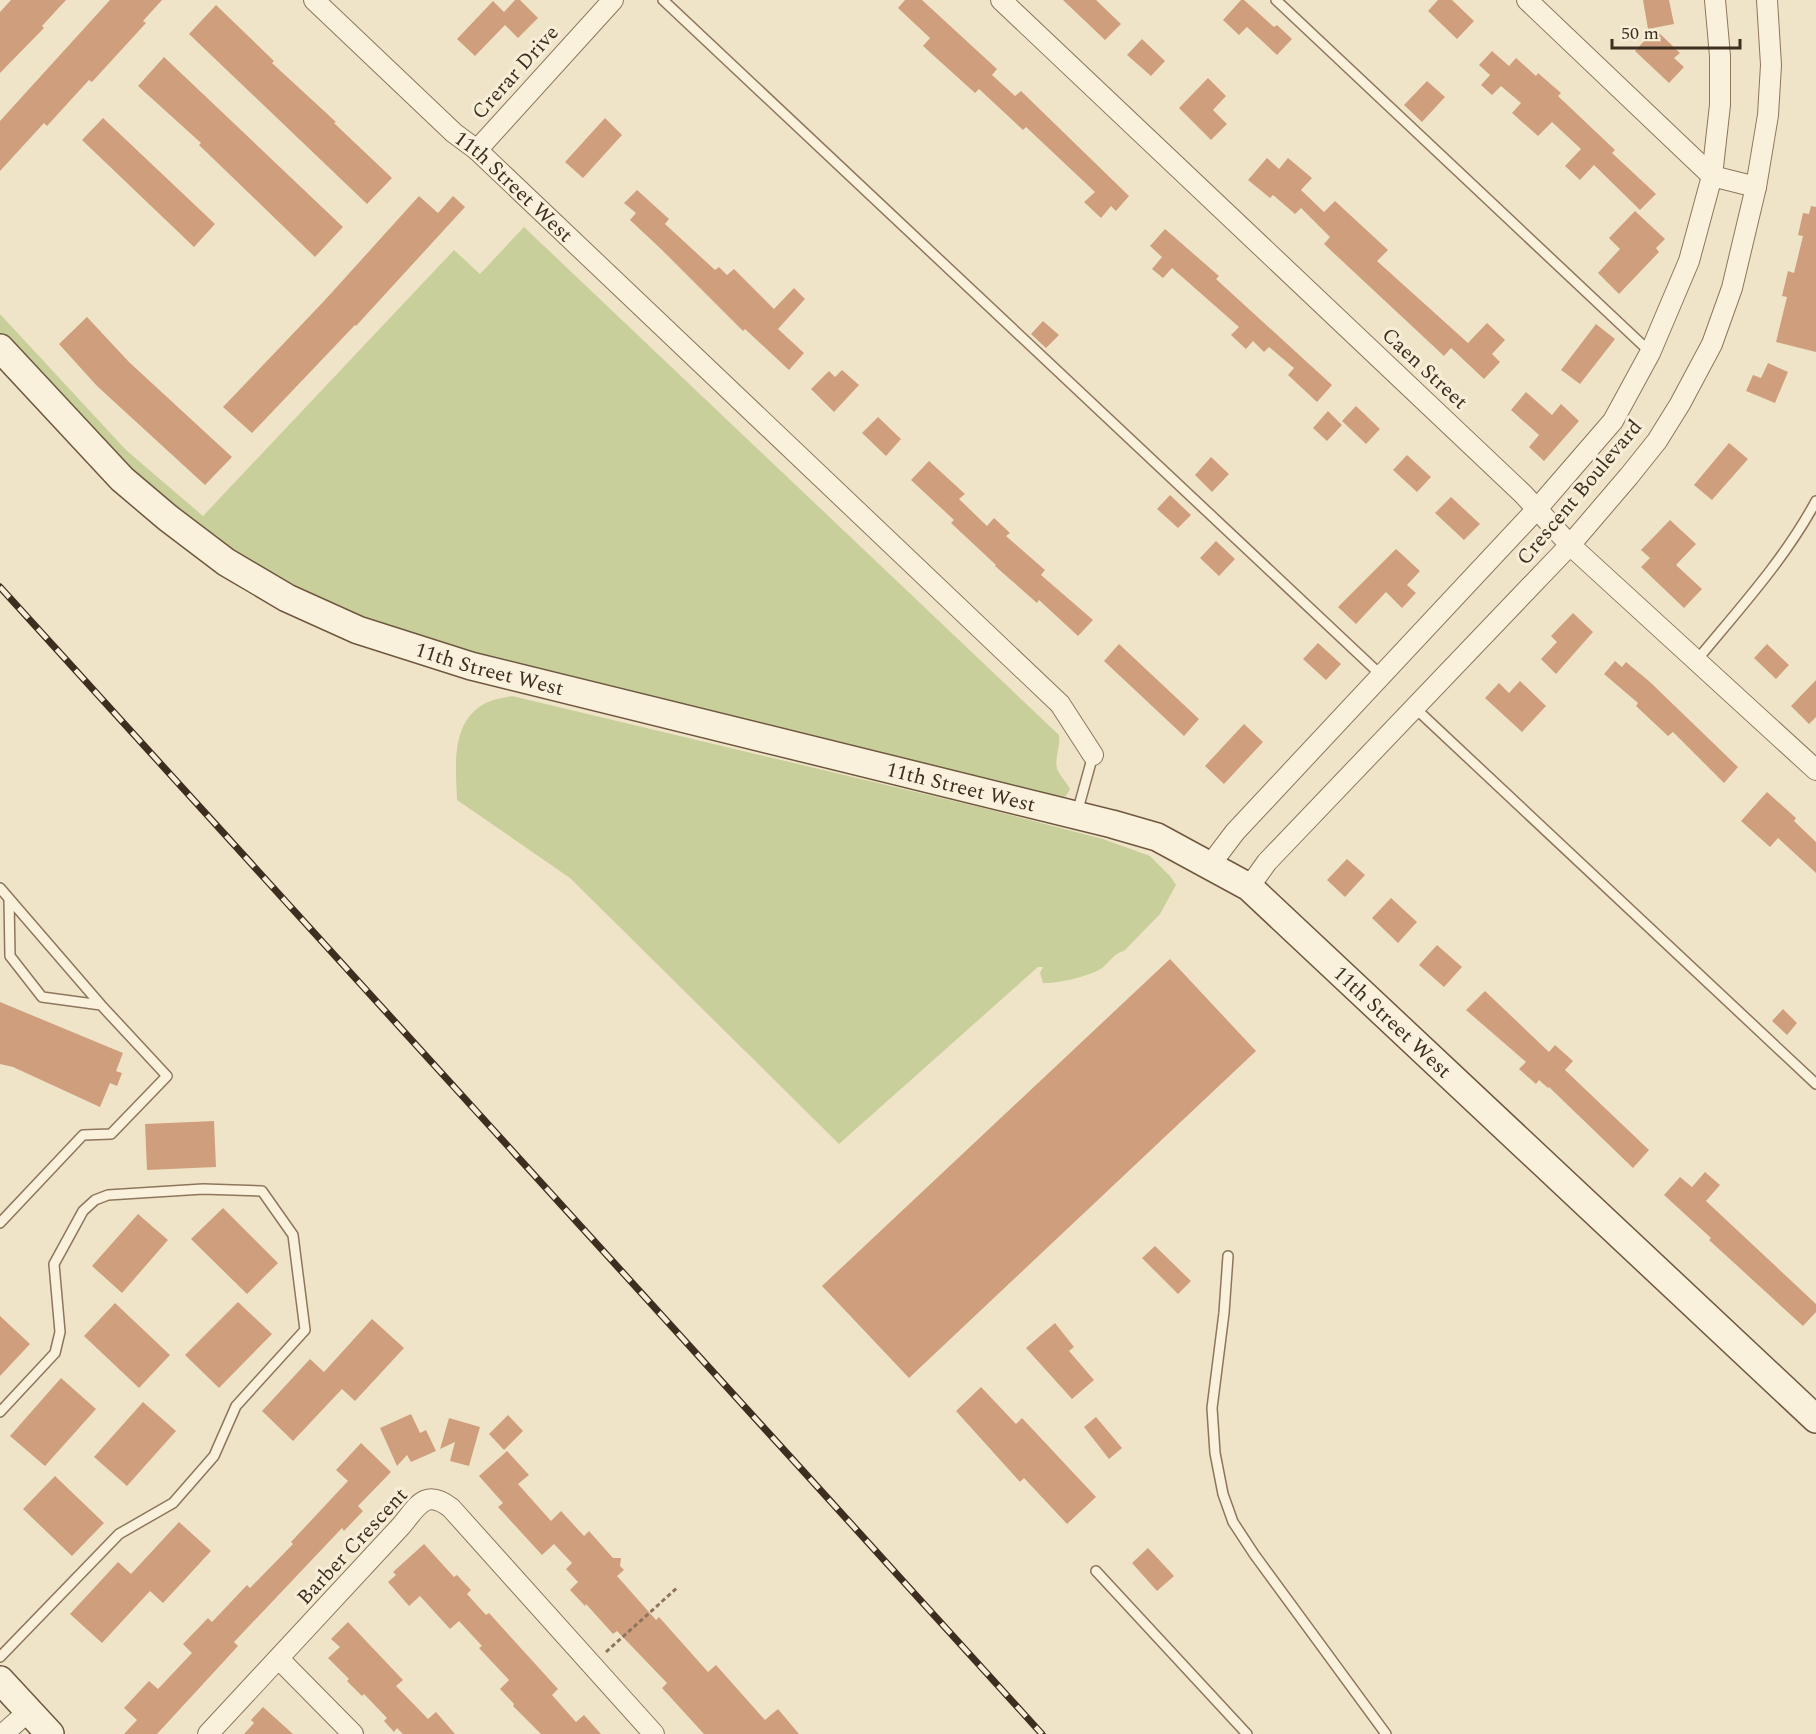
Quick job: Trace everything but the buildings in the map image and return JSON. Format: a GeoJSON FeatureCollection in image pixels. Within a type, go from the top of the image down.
{"type":"FeatureCollection","features":[{"type":"Feature","properties":{"kind":"main road","name":"11th Street West"},"geometry":{"type":"LineString","coordinates":[[0,348],[122,479],[182,530],[226,562],[287,598],[358,630],[471,666],[1077,815],[1157,837],[1249,887],[1816,1419]]}},
{"type":"Feature","properties":{"kind":"main road"},"geometry":{"type":"LineString","coordinates":[[0,1680],[50,1734]]}},
{"type":"Feature","properties":{"kind":"street","name":"11th Street West"},"geometry":{"type":"LineString","coordinates":[[314,0],[454,133],[477,150],[1060,704],[1093,755]]}},
{"type":"Feature","properties":{"kind":"street","name":"Crerar Drive"},"geometry":{"type":"LineString","coordinates":[[477,150],[613,0]]}},
{"type":"Feature","properties":{"kind":"street","name":"Caen Street"},"geometry":{"type":"LineString","coordinates":[[1001,0],[1523,494],[1570,545],[1816,770]]}},
{"type":"Feature","properties":{"kind":"street"},"geometry":{"type":"LineString","coordinates":[[1527,0],[1712,176],[1756,187]]}},
{"type":"Feature","properties":{"kind":"street","name":"Crescent Boulevard"},"geometry":{"type":"LineString","coordinates":[[1210,865],[1235,832],[1536,510],[1612,421],[1650,353],[1689,261],[1712,176],[1720,105],[1720,56],[1715,0]]}},
{"type":"Feature","properties":{"kind":"street","name":"Crescent Boulevard"},"geometry":{"type":"LineString","coordinates":[[1249,887],[1267,862],[1570,545],[1657,441],[1680,404],[1712,344],[1732,288],[1756,187],[1768,115],[1771,65],[1767,0]]}},
{"type":"Feature","properties":{"kind":"street","name":"Barber Crescent"},"geometry":{"type":"LineString","coordinates":[[208,1734],[402,1526],[422,1501],[433,1498],[451,1508],[654,1734]]}},
{"type":"Feature","properties":{"kind":"street"},"geometry":{"type":"LineString","coordinates":[[279,1659],[353,1734]]}},
{"type":"Feature","properties":{"kind":"street"},"geometry":{"type":"LineString","coordinates":[[3,1734],[29,1711]]}},
{"type":"Feature","properties":{"kind":"lane"},"geometry":{"type":"LineString","coordinates":[[663,0],[1382,676]]}},
{"type":"Feature","properties":{"kind":"lane"},"geometry":{"type":"LineString","coordinates":[[1276,0],[1650,353]]}},
{"type":"Feature","properties":{"kind":"lane"},"geometry":{"type":"LineString","coordinates":[[1697,660],[1757,587],[1804,523],[1816,501]]}},
{"type":"Feature","properties":{"kind":"lane"},"geometry":{"type":"LineString","coordinates":[[1414,707],[1816,1084]]}},
{"type":"Feature","properties":{"kind":"lane"},"geometry":{"type":"LineString","coordinates":[[1077,815],[1093,755]]}},
{"type":"Feature","properties":{"kind":"lane"},"geometry":{"type":"LineString","coordinates":[[0,888],[101,1005],[167,1076],[111,1134],[83,1135],[0,1223]]}},
{"type":"Feature","properties":{"kind":"lane"},"geometry":{"type":"LineString","coordinates":[[9,899],[10,956],[42,996],[101,1005]]}},
{"type":"Feature","properties":{"kind":"lane"},"geometry":{"type":"LineString","coordinates":[[0,1412],[55,1353],[60,1332],[54,1264],[83,1211],[95,1200],[108,1195],[179,1191],[262,1191],[293,1235],[305,1330],[236,1406],[214,1456],[172,1503],[119,1534],[0,1657]]}},
{"type":"Feature","properties":{"kind":"lane"},"geometry":{"type":"LineString","coordinates":[[1228,1256],[1224,1313],[1212,1408],[1215,1453],[1223,1494],[1233,1522],[1254,1554],[1386,1734]]}},
{"type":"Feature","properties":{"kind":"lane"},"geometry":{"type":"LineString","coordinates":[[1096,1571],[1247,1734]]}},
{"type":"Feature","properties":{"kind":"path"},"geometry":{"type":"LineString","coordinates":[[603,1655],[678,1587]]}},
{"type":"Feature","properties":{"kind":"green space"},"geometry":{"type":"Polygon","coordinates":[[[524,227],[1059,735],[1057,767],[1070,789],[1066,796],[1057,800],[596,686],[388,630],[262,572],[146,488],[0,336],[0,314],[126,450],[203,516],[454,250],[480,274],[524,227]]]}},
{"type":"Feature","properties":{"kind":"green space"},"geometry":{"type":"Polygon","coordinates":[[[512,696],[979,807],[1103,839],[1150,856],[1176,885],[1160,914],[1124,951],[1102,968],[1074,979],[1043,983],[1040,973],[1043,967],[1038,967],[839,1144],[570,878],[457,800],[457,747],[465,722],[484,704],[512,696]]]}},
{"type":"Feature","properties":{"kind":"railway"},"geometry":{"type":"LineString","coordinates":[[0,587],[1042,1734]]}}]}
